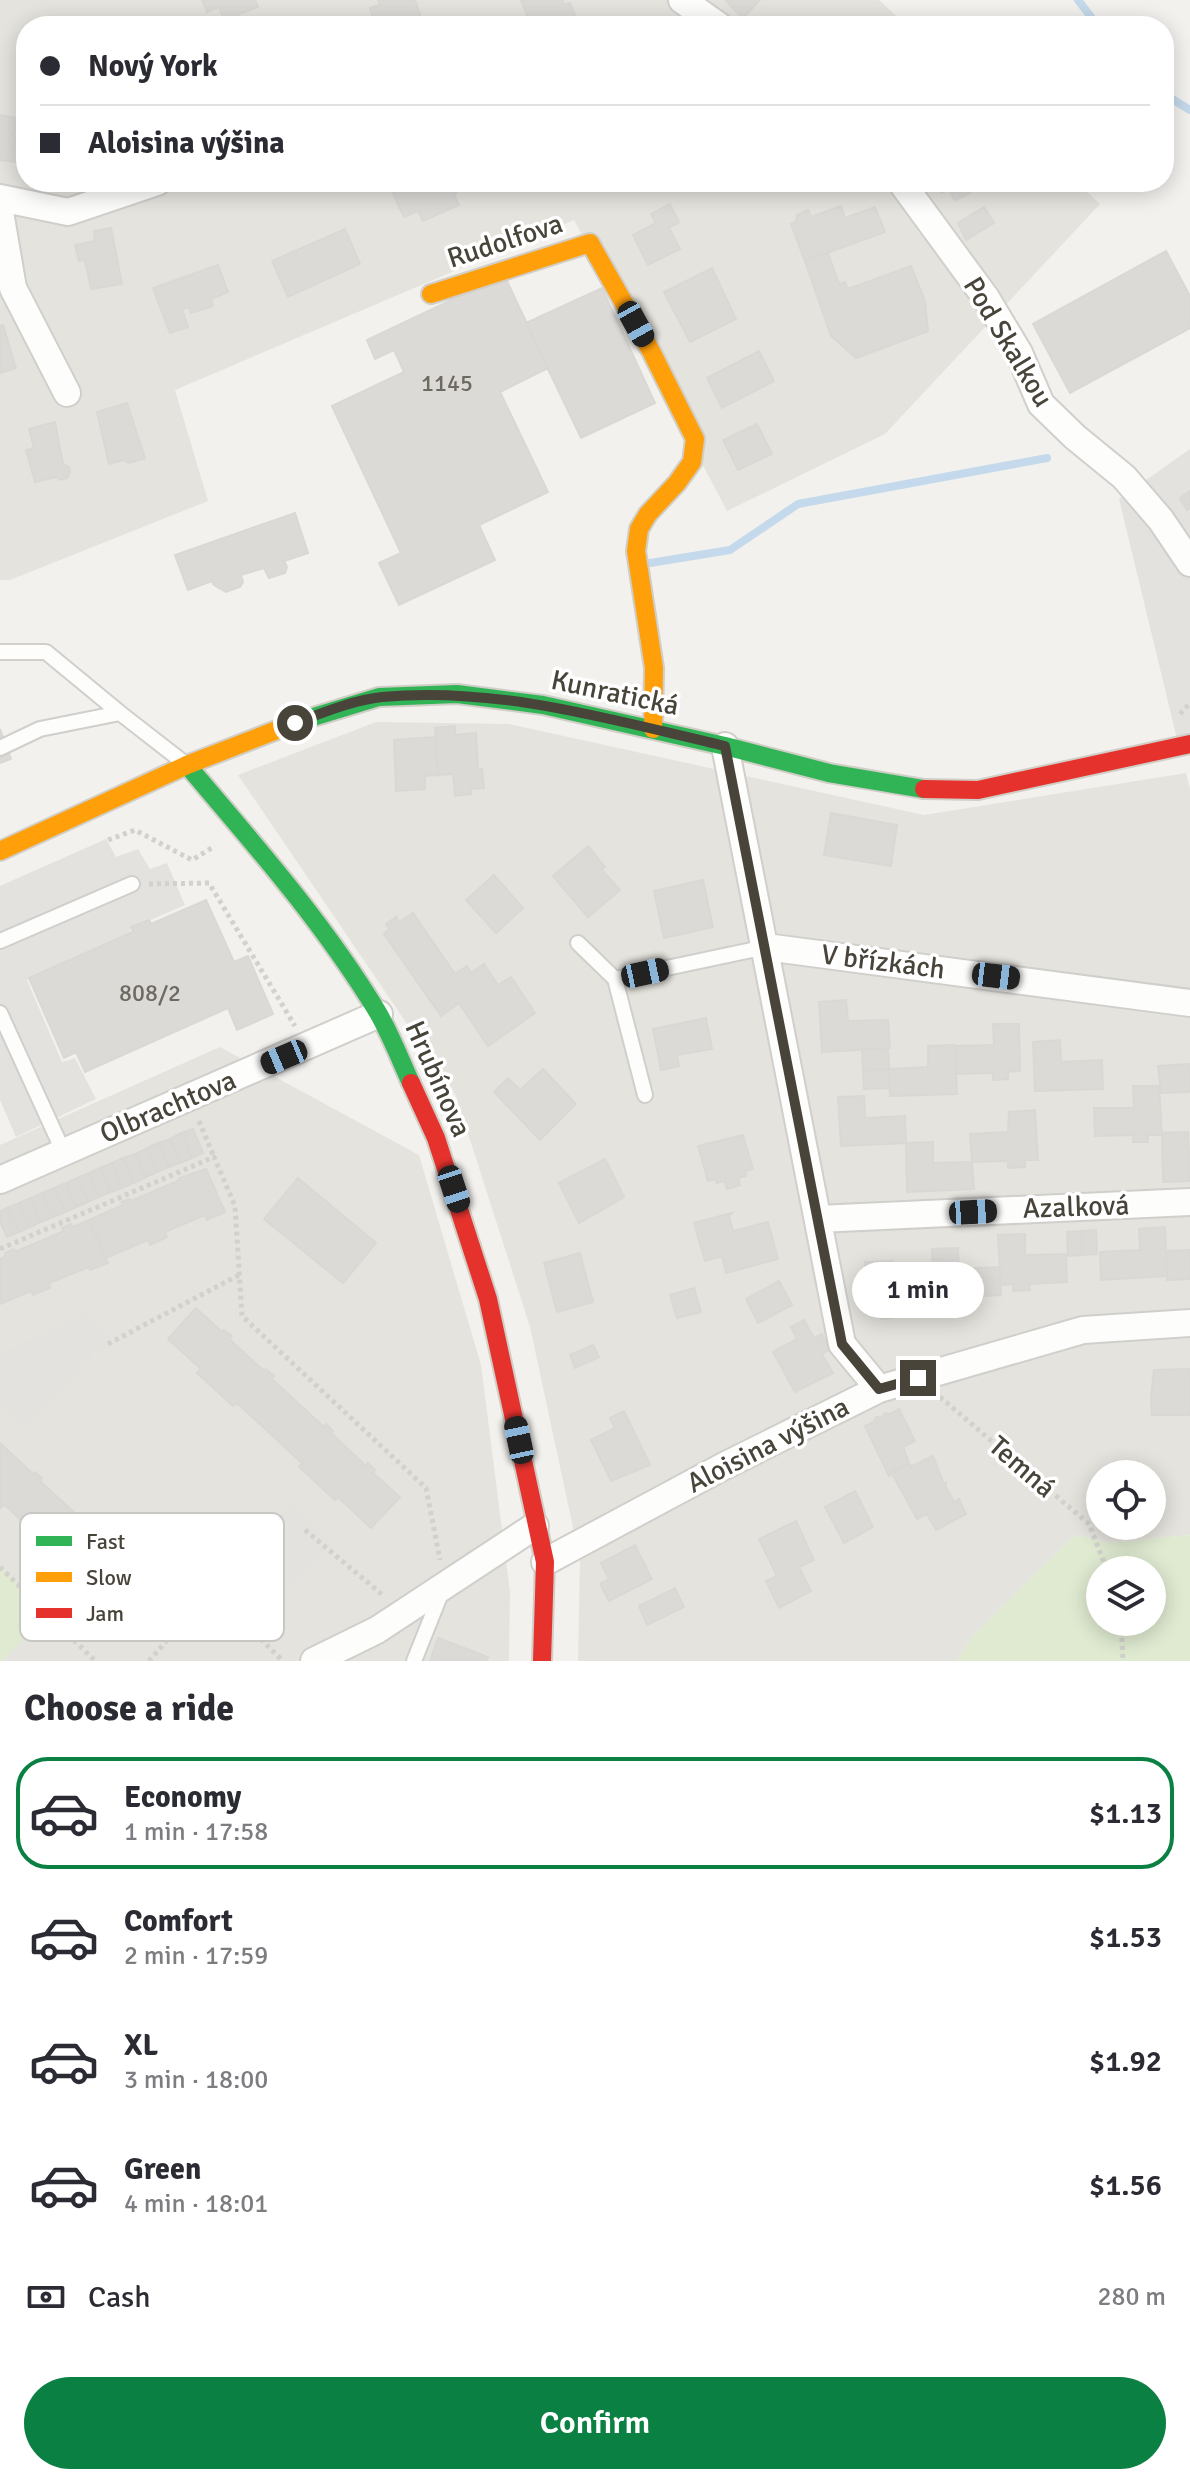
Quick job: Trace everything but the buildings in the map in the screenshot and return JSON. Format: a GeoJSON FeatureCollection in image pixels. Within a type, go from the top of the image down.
{"type":"FeatureCollection","features":[{"type":"Feature","properties":{"kind":"street"},"geometry":{"type":"LineString","coordinates":[[682,0],[705,16]]}},
{"type":"Feature","properties":{"kind":"street"},"geometry":{"type":"LineString","coordinates":[[0,198],[68,212],[127,192]]}},
{"type":"Feature","properties":{"kind":"street","name":"Pod Skalkou"},"geometry":{"type":"LineString","coordinates":[[908,192],[986,298],[1019,353],[1041,404],[1124,477],[1161,520],[1190,563]]}},
{"type":"Feature","properties":{"kind":"street"},"geometry":{"type":"LineString","coordinates":[[0,212],[13,288],[67,393]]}},
{"type":"Feature","properties":{"kind":"street","name":"Rudolfova"},"geometry":{"type":"LineString","coordinates":[[431,294],[590,243],[651,351],[695,439],[692,462],[639,529],[636,551],[654,668],[653,729]]}},
{"type":"Feature","properties":{"kind":"street","name":"Kunratická"},"geometry":{"type":"LineString","coordinates":[[0,851],[187,765],[322,713],[379,697],[457,694],[543,705],[829,773],[918,789],[978,790],[1190,744]]}},
{"type":"Feature","properties":{"kind":"street"},"geometry":{"type":"LineString","coordinates":[[725,746],[842,1344],[879,1389]]}},
{"type":"Feature","properties":{"kind":"street","name":"Hrubínova"},"geometry":{"type":"LineString","coordinates":[[187,765],[240,825],[344,960],[379,1014],[436,1138],[488,1299],[545,1562],[542,1661]]}},
{"type":"Feature","properties":{"kind":"street","name":"V břízkách"},"geometry":{"type":"LineString","coordinates":[[766,947],[1190,1003]]}},
{"type":"Feature","properties":{"kind":"street","name":"Olbrachtova"},"geometry":{"type":"LineString","coordinates":[[0,1180],[379,1014]]}},
{"type":"Feature","properties":{"kind":"street","name":"Azalková"},"geometry":{"type":"LineString","coordinates":[[818,1219],[1190,1202]]}},
{"type":"Feature","properties":{"kind":"street","name":"Aloisina výšina"},"geometry":{"type":"LineString","coordinates":[[545,1562],[724,1466],[879,1389],[1083,1330],[1190,1323]]}},
{"type":"Feature","properties":{"kind":"street"},"geometry":{"type":"LineString","coordinates":[[314,1661],[377,1630],[535,1526]]}},
{"type":"Feature","properties":{"kind":"lane"},"geometry":{"type":"LineString","coordinates":[[0,652],[46,652],[187,765]]}},
{"type":"Feature","properties":{"kind":"lane"},"geometry":{"type":"LineString","coordinates":[[0,748],[40,729],[120,713]]}},
{"type":"Feature","properties":{"kind":"lane"},"geometry":{"type":"LineString","coordinates":[[0,941],[132,884]]}},
{"type":"Feature","properties":{"kind":"lane"},"geometry":{"type":"LineString","coordinates":[[578,943],[615,979],[645,1095]]}},
{"type":"Feature","properties":{"kind":"lane"},"geometry":{"type":"LineString","coordinates":[[615,979],[766,947]]}},
{"type":"Feature","properties":{"kind":"lane"},"geometry":{"type":"LineString","coordinates":[[0,1013],[63,1151]]}},
{"type":"Feature","properties":{"kind":"lane"},"geometry":{"type":"LineString","coordinates":[[414,1661],[444,1585]]}},
{"type":"Feature","properties":{"kind":"path"},"geometry":{"type":"LineString","coordinates":[[108,840],[135,830],[192,860],[240,825]]}},
{"type":"Feature","properties":{"kind":"path"},"geometry":{"type":"LineString","coordinates":[[132,884],[209,883],[308,1046]]}},
{"type":"Feature","properties":{"kind":"path"},"geometry":{"type":"LineString","coordinates":[[190,1098],[235,1206],[242,1316],[426,1488],[444,1585]]}},
{"type":"Feature","properties":{"kind":"path"},"geometry":{"type":"LineString","coordinates":[[0,1249],[214,1157]]}},
{"type":"Feature","properties":{"kind":"path"},"geometry":{"type":"LineString","coordinates":[[108,1344],[239,1275]]}},
{"type":"Feature","properties":{"kind":"path","name":"Temná"},"geometry":{"type":"LineString","coordinates":[[918,1378],[1089,1524],[1102,1556]]}},
{"type":"Feature","properties":{"kind":"path"},"geometry":{"type":"LineString","coordinates":[[305,1530],[403,1612]]}},
{"type":"Feature","properties":{"kind":"path"},"geometry":{"type":"LineString","coordinates":[[0,1567],[20,1587]]}},
{"type":"Feature","properties":{"kind":"path"},"geometry":{"type":"LineString","coordinates":[[1122,1636],[1123,1661]]}},
{"type":"Feature","properties":{"kind":"path"},"geometry":{"type":"LineString","coordinates":[[75,1641],[95,1661]]}},
{"type":"Feature","properties":{"kind":"path"},"geometry":{"type":"LineString","coordinates":[[149,1661],[166,1641]]}},
{"type":"Feature","properties":{"kind":"path"},"geometry":{"type":"LineString","coordinates":[[263,1641],[283,1661]]}},
{"type":"Feature","properties":{"kind":"shaded area"},"geometry":{"type":"Polygon","coordinates":[[[0,0],[879,0],[896,16],[16,16],[16,192],[1087,192],[1100,204],[885,434],[727,511],[574,220],[175,390],[208,501],[10,580],[0,580],[0,0]]]}},
{"type":"Feature","properties":{"kind":"shaded area"},"geometry":{"type":"Polygon","coordinates":[[[1190,449],[1190,744],[1179,747],[1119,499],[1190,449]]]}},
{"type":"Feature","properties":{"kind":"shaded area"},"geometry":{"type":"Polygon","coordinates":[[[376,722],[509,724],[924,815],[1186,773],[1190,789],[1190,1535],[1166,1537],[1166,1460],[1086,1460],[1086,1538],[1075,1535],[970,1639],[957,1661],[578,1661],[580,1560],[530,1327],[456,1096],[238,775],[376,722]]]}},
{"type":"Feature","properties":{"kind":"shaded area"},"geometry":{"type":"Polygon","coordinates":[[[106,839],[116,857],[138,849],[150,869],[167,863],[185,905],[27,980],[62,1062],[75,1058],[96,1099],[16,1137],[0,1100],[0,886],[106,839]]]}},
{"type":"Feature","properties":{"kind":"shaded area"},"geometry":{"type":"Polygon","coordinates":[[[220,1047],[419,1155],[481,1365],[510,1592],[509,1661],[0,1661],[0,1145],[220,1047]]]}},
{"type":"Feature","properties":{"kind":"shaded area"},"geometry":{"type":"Polygon","coordinates":[[[87,1313],[111,1337],[23,1426],[0,1404],[0,1355],[87,1313]]]}},
{"type":"Feature","properties":{"kind":"shaded area"},"geometry":{"type":"Polygon","coordinates":[[[290,1505],[332,1543],[284,1596],[284,1513],[290,1505]]]}},
{"type":"Feature","properties":{"kind":"shaded area"},"geometry":{"type":"Polygon","coordinates":[[[1096,1540],[1139,1540],[1109,1543],[1096,1540]]]}},
{"type":"Feature","properties":{"kind":"green space"},"geometry":{"type":"Polygon","coordinates":[[[1075,1535],[1109,1543],[1166,1540],[1166,1537],[1190,1535],[1190,1661],[957,1661],[970,1639],[1075,1535]]]}},
{"type":"Feature","properties":{"kind":"green space"},"geometry":{"type":"Polygon","coordinates":[[[0,1567],[20,1586],[21,1641],[0,1661],[0,1567]]]}},
{"type":"Feature","properties":{"kind":"waterway"},"geometry":{"type":"LineString","coordinates":[[1078,0],[1090,16]]}},
{"type":"Feature","properties":{"kind":"waterway"},"geometry":{"type":"LineString","coordinates":[[1174,100],[1190,110]]}},
{"type":"Feature","properties":{"kind":"waterway"},"geometry":{"type":"LineString","coordinates":[[650,563],[730,550],[798,504],[1047,458]]}},
{"type":"Feature","properties":{"kind":"traffic: fast"},"geometry":{"type":"LineString","coordinates":[[300,721],[379,697],[457,694],[543,705],[829,773],[924,789]]}},
{"type":"Feature","properties":{"kind":"traffic: fast"},"geometry":{"type":"LineString","coordinates":[[187,765],[287,884],[334,946],[377,1011],[411,1083]]}},
{"type":"Feature","properties":{"kind":"traffic: slow"},"geometry":{"type":"LineString","coordinates":[[431,294],[590,243],[651,351],[695,439],[692,462],[639,529],[636,551],[654,668],[653,729]]}},
{"type":"Feature","properties":{"kind":"traffic: slow"},"geometry":{"type":"LineString","coordinates":[[0,851],[187,765],[300,721]]}},
{"type":"Feature","properties":{"kind":"traffic: jam"},"geometry":{"type":"LineString","coordinates":[[924,789],[978,790],[1190,744]]}},
{"type":"Feature","properties":{"kind":"traffic: jam"},"geometry":{"type":"LineString","coordinates":[[411,1083],[436,1138],[488,1299],[545,1562],[542,1661]]}},
{"type":"Feature","properties":{"kind":"route"},"geometry":{"type":"LineString","coordinates":[[295,723],[379,697],[457,694],[543,705],[725,746],[842,1344],[879,1389],[918,1378]]}}]}
